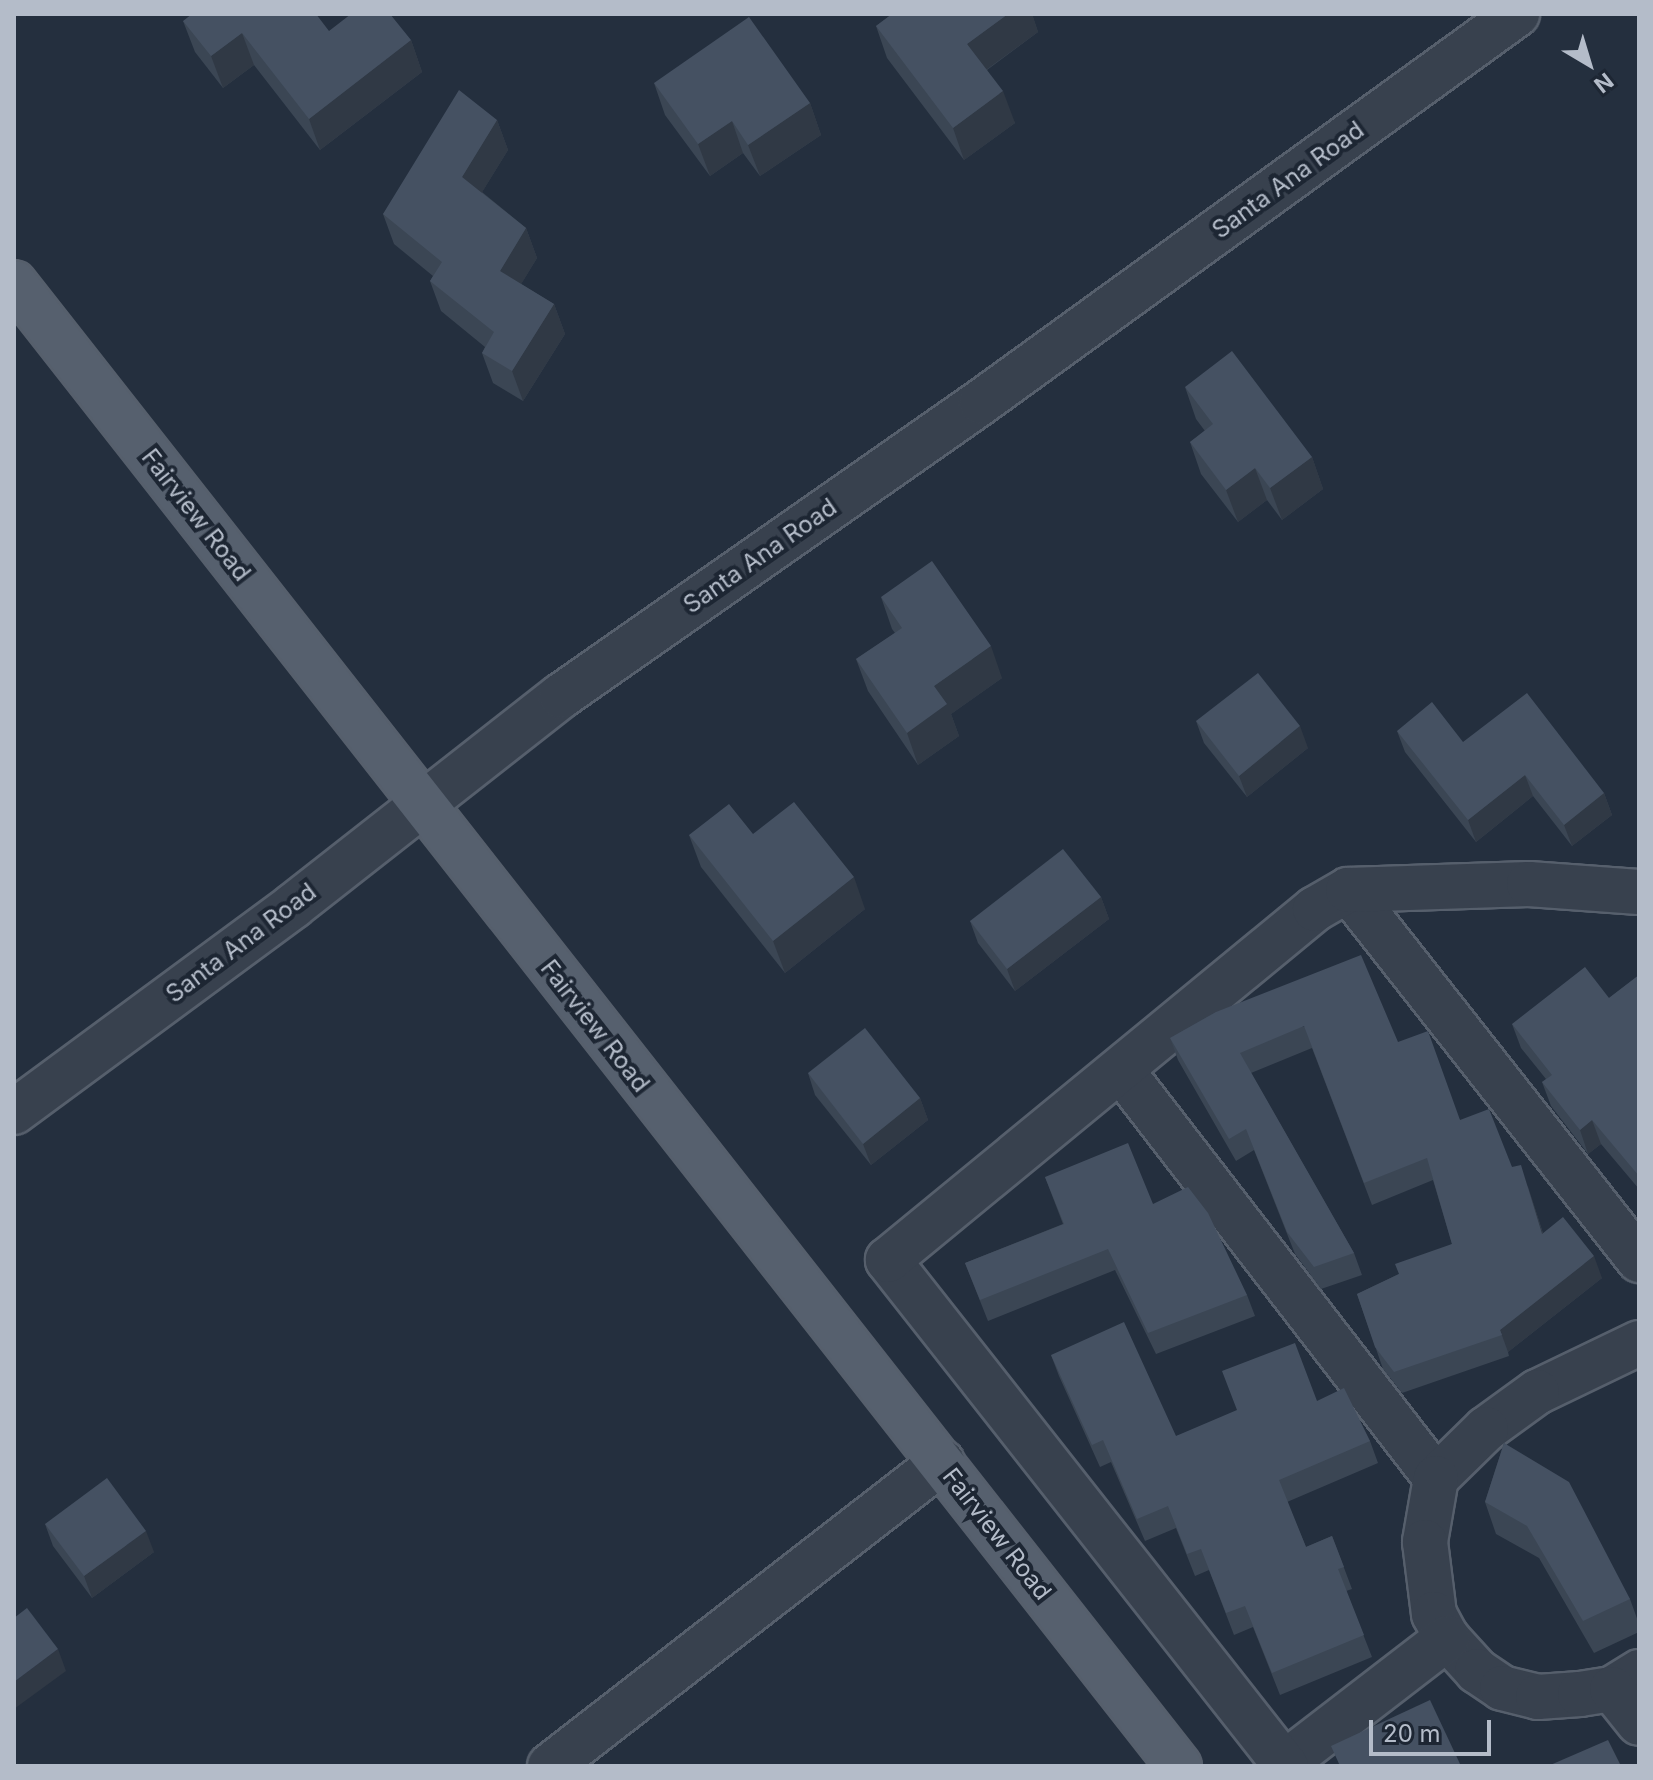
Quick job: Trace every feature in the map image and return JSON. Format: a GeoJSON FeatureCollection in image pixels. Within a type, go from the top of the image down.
{"type":"FeatureCollection","features":[{"type":"Feature","properties":{"kind":"main road","name":"Fairview Road"},"geometry":{"type":"LineString","coordinates":[[14,283],[1179,1766]]}},
{"type":"Feature","properties":{"kind":"street","name":"Santa Ana Road"},"geometry":{"type":"LineString","coordinates":[[14,1112],[293,906],[561,696],[981,402],[1517,14]]}},
{"type":"Feature","properties":{"kind":"street"},"geometry":{"type":"LineString","coordinates":[[1447,1638],[1284,1765],[888,1260],[1315,909],[1348,890],[1529,884],[1639,892]]}},
{"type":"Feature","properties":{"kind":"street"},"geometry":{"type":"LineString","coordinates":[[1348,890],[1639,1260]]}},
{"type":"Feature","properties":{"kind":"street"},"geometry":{"type":"LineString","coordinates":[[1121,1070],[1436,1478]]}},
{"type":"Feature","properties":{"kind":"street"},"geometry":{"type":"LineString","coordinates":[[1639,1343],[1537,1392],[1486,1429],[1436,1478],[1425,1542],[1428,1589],[1447,1638],[1477,1671],[1502,1688],[1538,1697],[1625,1680],[1639,1723]]}},
{"type":"Feature","properties":{"kind":"street"},"geometry":{"type":"LineString","coordinates":[[550,1766],[942,1462]]}},
{"type":"Feature","properties":{"kind":"building"},"geometry":{"type":"Polygon","coordinates":[[[192,14],[316,14],[329,31],[351,14],[390,14],[411,40],[309,119],[242,33],[211,56],[183,21],[192,14]]]}},
{"type":"Feature","properties":{"kind":"building"},"geometry":{"type":"Polygon","coordinates":[[[892,14],[1008,14],[967,44],[1003,91],[953,128],[876,26],[892,14]]]}},
{"type":"Feature","properties":{"kind":"building"},"geometry":{"type":"Polygon","coordinates":[[[749,17],[810,103],[748,145],[732,121],[698,144],[654,83],[749,17]]]}},
{"type":"Feature","properties":{"kind":"building"},"geometry":{"type":"Polygon","coordinates":[[[459,90],[497,120],[462,177],[526,228],[500,271],[554,304],[512,371],[482,353],[494,332],[430,281],[442,262],[383,214],[459,90]]]}},
{"type":"Feature","properties":{"kind":"building"},"geometry":{"type":"Polygon","coordinates":[[[1232,351],[1312,457],[1270,488],[1255,468],[1226,490],[1190,442],[1213,424],[1185,387],[1232,351]]]}},
{"type":"Feature","properties":{"kind":"building"},"geometry":{"type":"Polygon","coordinates":[[[932,561],[991,646],[934,686],[947,704],[907,733],[856,659],[902,628],[881,597],[932,561]]]}},
{"type":"Feature","properties":{"kind":"building"},"geometry":{"type":"Polygon","coordinates":[[[1258,673],[1300,726],[1239,776],[1196,721],[1258,673]]]}},
{"type":"Feature","properties":{"kind":"building"},"geometry":{"type":"Polygon","coordinates":[[[1527,693],[1604,793],[1564,825],[1525,775],[1468,820],[1397,731],[1432,702],[1463,742],[1527,693]]]}},
{"type":"Feature","properties":{"kind":"building"},"geometry":{"type":"Polygon","coordinates":[[[794,802],[854,877],[773,941],[689,835],[729,804],[753,834],[794,802]]]}},
{"type":"Feature","properties":{"kind":"building"},"geometry":{"type":"Polygon","coordinates":[[[1063,849],[1101,897],[1007,969],[970,921],[1063,849]]]}},
{"type":"Feature","properties":{"kind":"building"},"geometry":{"type":"Polygon","coordinates":[[[1361,955],[1398,1042],[1428,1031],[1460,1120],[1489,1109],[1512,1167],[1521,1165],[1542,1234],[1563,1217],[1594,1256],[1500,1330],[1502,1335],[1394,1372],[1375,1347],[1357,1294],[1399,1274],[1395,1264],[1452,1244],[1427,1158],[1364,1183],[1304,1026],[1240,1053],[1354,1253],[1314,1267],[1287,1232],[1246,1129],[1229,1139],[1170,1038],[1216,1012],[1361,955]]]}},
{"type":"Feature","properties":{"kind":"building"},"geometry":{"type":"Polygon","coordinates":[[[1585,967],[1609,998],[1639,975],[1639,1176],[1592,1120],[1580,1130],[1542,1082],[1552,1075],[1512,1024],[1585,967]]]}},
{"type":"Feature","properties":{"kind":"building"},"geometry":{"type":"Polygon","coordinates":[[[865,1028],[920,1098],[863,1144],[808,1073],[865,1028]]]}},
{"type":"Feature","properties":{"kind":"building"},"geometry":{"type":"Polygon","coordinates":[[[1128,1143],[1153,1204],[1188,1187],[1208,1213],[1247,1295],[1148,1333],[1108,1249],[980,1300],[965,1263],[1064,1224],[1045,1177],[1128,1143]]]}},
{"type":"Feature","properties":{"kind":"building"},"geometry":{"type":"Polygon","coordinates":[[[1124,1322],[1176,1436],[1237,1410],[1222,1371],[1295,1343],[1317,1401],[1344,1388],[1370,1441],[1279,1480],[1306,1547],[1332,1536],[1344,1567],[1338,1569],[1364,1635],[1272,1673],[1245,1606],[1226,1613],[1201,1549],[1187,1554],[1168,1506],[1137,1519],[1103,1440],[1092,1445],[1051,1355],[1124,1322]]]}},
{"type":"Feature","properties":{"kind":"building"},"geometry":{"type":"Polygon","coordinates":[[[1504,1443],[1569,1482],[1630,1599],[1583,1621],[1527,1526],[1485,1502],[1504,1443]]]}},
{"type":"Feature","properties":{"kind":"building"},"geometry":{"type":"Polygon","coordinates":[[[107,1478],[146,1531],[84,1576],[45,1524],[107,1478]]]}},
{"type":"Feature","properties":{"kind":"building"},"geometry":{"type":"Polygon","coordinates":[[[27,1608],[58,1649],[14,1682],[14,1618],[27,1608]]]}},
{"type":"Feature","properties":{"kind":"building"},"geometry":{"type":"Polygon","coordinates":[[[1430,1700],[1461,1766],[1340,1766],[1331,1746],[1430,1700]]]}},
{"type":"Feature","properties":{"kind":"building"},"geometry":{"type":"Polygon","coordinates":[[[1608,1740],[1621,1766],[1548,1766],[1608,1740]]]}}]}
